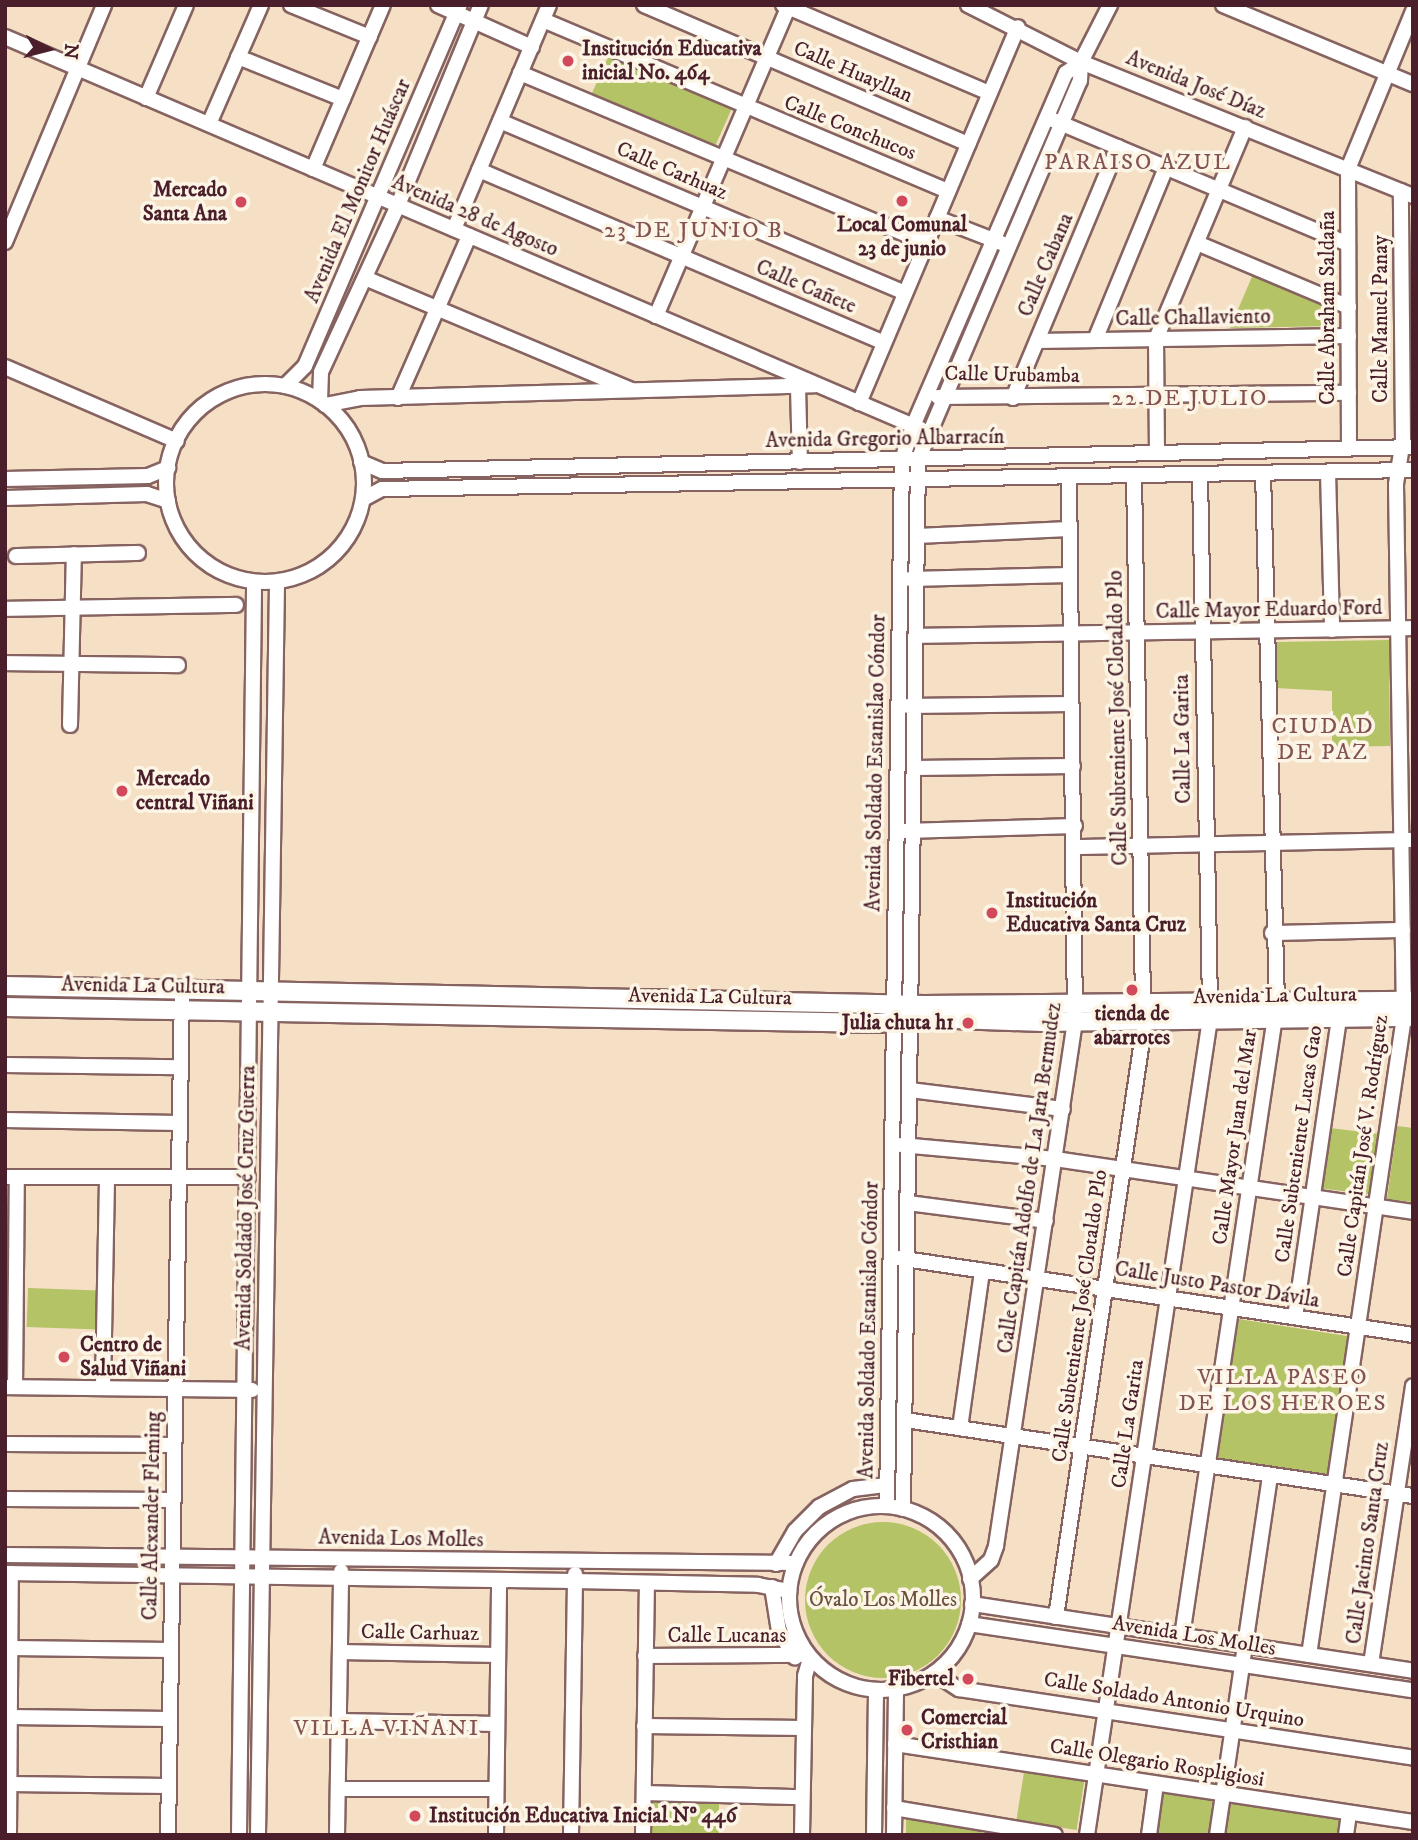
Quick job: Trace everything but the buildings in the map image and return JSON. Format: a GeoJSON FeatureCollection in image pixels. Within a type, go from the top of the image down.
{"type":"FeatureCollection","features":[{"type":"Feature","properties":{"kind":"main road","name":"Avenida La Cultura"},"geometry":{"type":"LineString","coordinates":[[5,986],[580,997],[902,1012]]}},
{"type":"Feature","properties":{"kind":"main road"},"geometry":{"type":"LineString","coordinates":[[580,997],[580,1016]]}},
{"type":"Feature","properties":{"kind":"main road","name":"Avenida La Cultura"},"geometry":{"type":"LineString","coordinates":[[5,1007],[580,1016],[1408,1009]]}},
{"type":"Feature","properties":{"kind":"main road","name":"Avenida La Cultura"},"geometry":{"type":"LineString","coordinates":[[1275,1011],[1339,1018],[1408,1009]]}},
{"type":"Feature","properties":{"kind":"street"},"geometry":{"type":"LineString","coordinates":[[5,242],[81,70],[104,5]]}},
{"type":"Feature","properties":{"kind":"street"},"geometry":{"type":"LineString","coordinates":[[146,98],[186,5]]}},
{"type":"Feature","properties":{"kind":"street"},"geometry":{"type":"LineString","coordinates":[[209,124],[261,5]]}},
{"type":"Feature","properties":{"kind":"street"},"geometry":{"type":"LineString","coordinates":[[291,5],[370,37]]}},
{"type":"Feature","properties":{"kind":"street"},"geometry":{"type":"LineString","coordinates":[[313,169],[383,5]]}},
{"type":"Feature","properties":{"kind":"street"},"geometry":{"type":"LineString","coordinates":[[438,5],[459,9],[474,20],[532,47]]}},
{"type":"Feature","properties":{"kind":"street","name":"Avenida El Monitor Huáscar"},"geometry":{"type":"LineString","coordinates":[[323,403],[321,372],[398,205],[481,5]]}},
{"type":"Feature","properties":{"kind":"street"},"geometry":{"type":"LineString","coordinates":[[454,229],[549,5]]}},
{"type":"Feature","properties":{"kind":"street","name":"Calle Huayllan"},"geometry":{"type":"LineString","coordinates":[[644,5],[968,144]]}},
{"type":"Feature","properties":{"kind":"street","name":"Avenida José Díaz"},"geometry":{"type":"LineString","coordinates":[[968,5],[1018,27],[1081,62],[1407,193]]}},
{"type":"Feature","properties":{"kind":"street","name":"Avenida Soldado Estanislao Cóndor"},"geometry":{"type":"LineString","coordinates":[[887,1506],[892,1145],[913,831],[918,460],[1080,81],[1081,62],[1110,5]]}},
{"type":"Feature","properties":{"kind":"street"},"geometry":{"type":"LineString","coordinates":[[1223,5],[1413,84]]}},
{"type":"Feature","properties":{"kind":"street"},"geometry":{"type":"LineString","coordinates":[[656,316],[786,6],[989,93]]}},
{"type":"Feature","properties":{"kind":"street","name":"Avenida El Monitor Huáscar"},"geometry":{"type":"LineString","coordinates":[[285,386],[304,366],[459,9]]}},
{"type":"Feature","properties":{"kind":"street"},"geometry":{"type":"LineString","coordinates":[[1348,169],[1413,11]]}},
{"type":"Feature","properties":{"kind":"street","name":"Calle Conchucos"},"geometry":{"type":"LineString","coordinates":[[543,20],[744,108],[948,191]]}},
{"type":"Feature","properties":{"kind":"street"},"geometry":{"type":"LineString","coordinates":[[859,403],[1018,27]]}},
{"type":"Feature","properties":{"kind":"street","name":"Avenida 28 de Agosto"},"geometry":{"type":"LineString","coordinates":[[5,37],[929,433]]}},
{"type":"Feature","properties":{"kind":"street"},"geometry":{"type":"LineString","coordinates":[[238,57],[343,99]]}},
{"type":"Feature","properties":{"kind":"street","name":"Avenida Soldado Estanislao Cóndor"},"geometry":{"type":"LineString","coordinates":[[903,1509],[910,1090],[902,1012],[897,831],[902,460],[927,392],[1046,117],[1066,73],[1081,62]]}},
{"type":"Feature","properties":{"kind":"street"},"geometry":{"type":"LineString","coordinates":[[520,73],[926,243]]}},
{"type":"Feature","properties":{"kind":"street"},"geometry":{"type":"LineString","coordinates":[[1046,117],[1348,244]]}},
{"type":"Feature","properties":{"kind":"street","name":"Calle Carhuaz"},"geometry":{"type":"LineString","coordinates":[[500,121],[905,293]]}},
{"type":"Feature","properties":{"kind":"street"},"geometry":{"type":"LineString","coordinates":[[1157,453],[1156,339],[1245,127]]}},
{"type":"Feature","properties":{"kind":"street","name":"Calle Cabana"},"geometry":{"type":"LineString","coordinates":[[1013,398],[1118,147]]}},
{"type":"Feature","properties":{"kind":"street"},"geometry":{"type":"LineString","coordinates":[[1095,340],[1166,168]]}},
{"type":"Feature","properties":{"kind":"street","name":"Calle Abraham Saldaña"},"geometry":{"type":"LineString","coordinates":[[1348,169],[1349,448]]}},
{"type":"Feature","properties":{"kind":"street","name":"Calle Cañete"},"geometry":{"type":"LineString","coordinates":[[479,170],[884,343]]}},
{"type":"Feature","properties":{"kind":"street","name":"Calle Manuel Panay"},"geometry":{"type":"LineString","coordinates":[[1406,470],[1407,193]]}},
{"type":"Feature","properties":{"kind":"street"},"geometry":{"type":"LineString","coordinates":[[937,218],[1009,247]]}},
{"type":"Feature","properties":{"kind":"street"},"geometry":{"type":"LineString","coordinates":[[398,398],[469,236]]}},
{"type":"Feature","properties":{"kind":"street"},"geometry":{"type":"LineString","coordinates":[[1197,243],[1349,307]]}},
{"type":"Feature","properties":{"kind":"street"},"geometry":{"type":"LineString","coordinates":[[365,278],[636,392]]}},
{"type":"Feature","properties":{"kind":"street","name":"Calle Challaviento"},"geometry":{"type":"LineString","coordinates":[[1037,341],[1349,336]]}},
{"type":"Feature","properties":{"kind":"street"},"geometry":{"type":"LineString","coordinates":[[5,367],[177,441]]}},
{"type":"Feature","properties":{"kind":"street"},"geometry":{"type":"LineString","coordinates":[[265,384],[285,386],[323,403],[346,427],[361,462],[363,499],[350,534],[339,549],[309,572],[277,582],[254,583],[231,577],[197,555],[183,539],[168,501],[168,468],[177,441],[194,415],[226,392],[265,384]]}},
{"type":"Feature","properties":{"kind":"street"},"geometry":{"type":"LineString","coordinates":[[323,403],[337,400],[798,387],[816,384]]}},
{"type":"Feature","properties":{"kind":"street"},"geometry":{"type":"LineString","coordinates":[[798,387],[800,462]]}},
{"type":"Feature","properties":{"kind":"street","name":"Calle Urubamba"},"geometry":{"type":"LineString","coordinates":[[927,392],[943,399],[1349,393]]}},
{"type":"Feature","properties":{"kind":"street","name":"Avenida Gregorio Albarracín"},"geometry":{"type":"LineString","coordinates":[[361,462],[382,471],[1407,447]]}},
{"type":"Feature","properties":{"kind":"street"},"geometry":{"type":"LineString","coordinates":[[5,479],[148,477],[168,468]]}},
{"type":"Feature","properties":{"kind":"street","name":"Avenida Gregorio Albarracín"},"geometry":{"type":"LineString","coordinates":[[363,499],[382,489],[1406,470]]}},
{"type":"Feature","properties":{"kind":"street","name":"Calle Capitán José V. Rodríguez"},"geometry":{"type":"LineString","coordinates":[[1309,1655],[1408,1009],[1403,930],[1407,840],[1397,629],[1406,470]]}},
{"type":"Feature","properties":{"kind":"street"},"geometry":{"type":"LineString","coordinates":[[1328,471],[1332,630]]}},
{"type":"Feature","properties":{"kind":"street","name":"Calle Mayor Juan del Mar"},"geometry":{"type":"LineString","coordinates":[[1182,1636],[1275,1011],[1264,473]]}},
{"type":"Feature","properties":{"kind":"street","name":"Calle La Garita"},"geometry":{"type":"LineString","coordinates":[[1087,1835],[1210,1011],[1200,474]]}},
{"type":"Feature","properties":{"kind":"street","name":"Calle Subteniente José Clotaldo Plo"},"geometry":{"type":"LineString","coordinates":[[1056,1617],[1144,1012],[1140,633],[1134,475]]}},
{"type":"Feature","properties":{"kind":"street","name":"Calle Capitán Adolfo de La Jara Bermudez"},"geometry":{"type":"LineString","coordinates":[[970,1579],[991,1559],[996,1546],[1015,1437],[1075,1013],[1076,847],[1071,704],[1069,476]]}},
{"type":"Feature","properties":{"kind":"street"},"geometry":{"type":"LineString","coordinates":[[5,498],[147,494],[168,501]]}},
{"type":"Feature","properties":{"kind":"street"},"geometry":{"type":"LineString","coordinates":[[917,536],[1069,529]]}},
{"type":"Feature","properties":{"kind":"street"},"geometry":{"type":"LineString","coordinates":[[16,556],[138,553]]}},
{"type":"Feature","properties":{"kind":"street"},"geometry":{"type":"LineString","coordinates":[[70,725],[74,554]]}},
{"type":"Feature","properties":{"kind":"street"},"geometry":{"type":"LineString","coordinates":[[900,579],[1069,575]]}},
{"type":"Feature","properties":{"kind":"street","name":"Avenida Soldado José Cruz Guerra"},"geometry":{"type":"LineString","coordinates":[[258,1835],[277,582]]}},
{"type":"Feature","properties":{"kind":"street","name":"Avenida Soldado José Cruz Guerra"},"geometry":{"type":"LineString","coordinates":[[239,1835],[251,1010],[254,583]]}},
{"type":"Feature","properties":{"kind":"street"},"geometry":{"type":"LineString","coordinates":[[5,609],[236,605]]}},
{"type":"Feature","properties":{"kind":"street","name":"Calle Mayor Eduardo Ford"},"geometry":{"type":"LineString","coordinates":[[916,636],[1413,628]]}},
{"type":"Feature","properties":{"kind":"street"},"geometry":{"type":"LineString","coordinates":[[5,663],[178,665]]}},
{"type":"Feature","properties":{"kind":"street"},"geometry":{"type":"LineString","coordinates":[[898,706],[1071,704]]}},
{"type":"Feature","properties":{"kind":"street"},"geometry":{"type":"LineString","coordinates":[[914,768],[1073,766]]}},
{"type":"Feature","properties":{"kind":"street"},"geometry":{"type":"LineString","coordinates":[[897,831],[1075,826]]}},
{"type":"Feature","properties":{"kind":"street"},"geometry":{"type":"LineString","coordinates":[[1076,847],[1407,840]]}},
{"type":"Feature","properties":{"kind":"street"},"geometry":{"type":"LineString","coordinates":[[1272,933],[1403,930]]}},
{"type":"Feature","properties":{"kind":"street","name":"Calle Alexander Fleming"},"geometry":{"type":"LineString","coordinates":[[168,1835],[182,988]]}},
{"type":"Feature","properties":{"kind":"street","name":"Calle Subteniente Lucas Gao"},"geometry":{"type":"LineString","coordinates":[[1295,1317],[1339,1018]]}},
{"type":"Feature","properties":{"kind":"street"},"geometry":{"type":"LineString","coordinates":[[5,1065],[180,1068]]}},
{"type":"Feature","properties":{"kind":"street"},"geometry":{"type":"LineString","coordinates":[[910,1090],[1063,1109]]}},
{"type":"Feature","properties":{"kind":"street"},"geometry":{"type":"LineString","coordinates":[[5,1120],[179,1123]]}},
{"type":"Feature","properties":{"kind":"street"},"geometry":{"type":"LineString","coordinates":[[892,1145],[1055,1159],[1413,1212]]}},
{"type":"Feature","properties":{"kind":"street"},"geometry":{"type":"LineString","coordinates":[[248,1177],[11,1177],[10,1387],[264,1390]]}},
{"type":"Feature","properties":{"kind":"street"},"geometry":{"type":"LineString","coordinates":[[103,1388],[107,1178]]}},
{"type":"Feature","properties":{"kind":"street"},"geometry":{"type":"LineString","coordinates":[[908,1203],[1046,1221]]}},
{"type":"Feature","properties":{"kind":"street","name":"Calle Justo Pastor Dávila"},"geometry":{"type":"LineString","coordinates":[[891,1257],[1413,1335]]}},
{"type":"Feature","properties":{"kind":"street"},"geometry":{"type":"LineString","coordinates":[[960,1429],[982,1271]]}},
{"type":"Feature","properties":{"kind":"street","name":"Calle Jacinto Santa Cruz"},"geometry":{"type":"LineString","coordinates":[[1371,1664],[1413,1386]]}},
{"type":"Feature","properties":{"kind":"street"},"geometry":{"type":"LineString","coordinates":[[905,1420],[1413,1496]]}},
{"type":"Feature","properties":{"kind":"street"},"geometry":{"type":"LineString","coordinates":[[5,1444],[174,1445]]}},
{"type":"Feature","properties":{"kind":"street"},"geometry":{"type":"LineString","coordinates":[[1217,1835],[1220,1793],[1270,1475]]}},
{"type":"Feature","properties":{"kind":"street"},"geometry":{"type":"LineString","coordinates":[[776,1564],[794,1531],[813,1512],[853,1489],[887,1485]]}},
{"type":"Feature","properties":{"kind":"street"},"geometry":{"type":"LineString","coordinates":[[5,1499],[173,1500]]}},
{"type":"Feature","properties":{"kind":"street"},"geometry":{"type":"LineString","coordinates":[[772,1587],[779,1631],[805,1657],[833,1677],[876,1690],[896,1689],[934,1673],[953,1654],[969,1624],[972,1604],[970,1579],[962,1555],[947,1534],[927,1518],[887,1506],[865,1507],[825,1524],[796,1563],[789,1591],[793,1625],[805,1657],[802,1835]]}},
{"type":"Feature","properties":{"kind":"street"},"geometry":{"type":"LineString","coordinates":[[813,1512],[825,1524]]}},
{"type":"Feature","properties":{"kind":"street","name":"Avenida Los Molles"},"geometry":{"type":"LineString","coordinates":[[5,1555],[796,1563]]}},
{"type":"Feature","properties":{"kind":"street"},"geometry":{"type":"LineString","coordinates":[[337,1835],[342,1559]]}},
{"type":"Feature","properties":{"kind":"street"},"geometry":{"type":"LineString","coordinates":[[570,1835],[575,1562]]}},
{"type":"Feature","properties":{"kind":"street"},"geometry":{"type":"LineString","coordinates":[[7,1833],[11,1648],[8,1573]]}},
{"type":"Feature","properties":{"kind":"street","name":"Avenida Los Molles"},"geometry":{"type":"LineString","coordinates":[[8,1573],[575,1581],[772,1587],[789,1591]]}},
{"type":"Feature","properties":{"kind":"street"},"geometry":{"type":"LineString","coordinates":[[496,1835],[499,1580]]}},
{"type":"Feature","properties":{"kind":"street"},"geometry":{"type":"LineString","coordinates":[[643,1835],[647,1583]]}},
{"type":"Feature","properties":{"kind":"street","name":"Avenida Los Molles"},"geometry":{"type":"LineString","coordinates":[[972,1604],[1413,1671]]}},
{"type":"Feature","properties":{"kind":"street","name":"Avenida Los Molles"},"geometry":{"type":"LineString","coordinates":[[969,1624],[1413,1690]]}},
{"type":"Feature","properties":{"kind":"street"},"geometry":{"type":"LineString","coordinates":[[11,1648],[171,1650]]}},
{"type":"Feature","properties":{"kind":"street","name":"Calle Carhuaz"},"geometry":{"type":"LineString","coordinates":[[340,1652],[498,1655]]}},
{"type":"Feature","properties":{"kind":"street","name":"Calle Lucanas"},"geometry":{"type":"LineString","coordinates":[[645,1656],[805,1657]]}},
{"type":"Feature","properties":{"kind":"street","name":"Calle Soldado Antonio Urquino"},"geometry":{"type":"LineString","coordinates":[[934,1673],[959,1689],[1413,1758]]}},
{"type":"Feature","properties":{"kind":"street"},"geometry":{"type":"LineString","coordinates":[[894,1835],[896,1689]]}},
{"type":"Feature","properties":{"kind":"street"},"geometry":{"type":"LineString","coordinates":[[874,1835],[876,1690]]}},
{"type":"Feature","properties":{"kind":"street"},"geometry":{"type":"LineString","coordinates":[[10,1717],[170,1719]]}},
{"type":"Feature","properties":{"kind":"street"},"geometry":{"type":"LineString","coordinates":[[339,1721],[497,1724]]}},
{"type":"Feature","properties":{"kind":"street"},"geometry":{"type":"LineString","coordinates":[[644,1726],[803,1728]]}},
{"type":"Feature","properties":{"kind":"street","name":"Calle Olegario Rospligiosi"},"geometry":{"type":"LineString","coordinates":[[895,1744],[1349,1813],[1413,1820]]}},
{"type":"Feature","properties":{"kind":"street"},"geometry":{"type":"LineString","coordinates":[[9,1784],[168,1786]]}},
{"type":"Feature","properties":{"kind":"street"},"geometry":{"type":"LineString","coordinates":[[1149,1835],[1156,1784]]}},
{"type":"Feature","properties":{"kind":"street"},"geometry":{"type":"LineString","coordinates":[[338,1789],[496,1789]]}},
{"type":"Feature","properties":{"kind":"street"},"geometry":{"type":"LineString","coordinates":[[644,1793],[802,1797]]}},
{"type":"Feature","properties":{"kind":"street"},"geometry":{"type":"LineString","coordinates":[[894,1808],[1055,1835]]}},
{"type":"Feature","properties":{"kind":"street"},"geometry":{"type":"LineString","coordinates":[[1346,1835],[1349,1813]]}},
{"type":"Feature","properties":{"kind":"street"},"geometry":{"type":"LineString","coordinates":[[1410,1835],[1413,1820]]}},
{"type":"Feature","properties":{"kind":"street"},"geometry":{"type":"LineString","coordinates":[[168,1835],[181,1835]]}},
{"type":"Feature","properties":{"kind":"green space"},"geometry":{"type":"Polygon","coordinates":[[[609,55],[731,110],[714,149],[592,94],[609,55]]]}},
{"type":"Feature","properties":{"kind":"green space"},"geometry":{"type":"Polygon","coordinates":[[[1254,272],[1334,306],[1334,326],[1230,328],[1254,272]]]}},
{"type":"Feature","properties":{"kind":"green space"},"geometry":{"type":"Polygon","coordinates":[[[1389,640],[1390,746],[1332,747],[1332,691],[1275,688],[1275,642],[1389,640]]]}},
{"type":"Feature","properties":{"kind":"green space"},"geometry":{"type":"Polygon","coordinates":[[[1397,1126],[1413,1128],[1413,1202],[1387,1199],[1397,1126]]]}},
{"type":"Feature","properties":{"kind":"green space"},"geometry":{"type":"Polygon","coordinates":[[[1330,1128],[1378,1134],[1370,1194],[1323,1189],[1330,1128]]]}},
{"type":"Feature","properties":{"kind":"green space"},"geometry":{"type":"Polygon","coordinates":[[[28,1288],[99,1290],[98,1329],[27,1327],[28,1288]]]}},
{"type":"Feature","properties":{"kind":"green space"},"geometry":{"type":"Polygon","coordinates":[[[1239,1319],[1349,1336],[1326,1477],[1217,1459],[1239,1319]]]}},
{"type":"Feature","properties":{"kind":"green space","name":"Óvalo Los Molles"},"geometry":{"type":"Polygon","coordinates":[[[883,1522],[913,1528],[938,1545],[955,1570],[961,1600],[955,1630],[938,1655],[913,1672],[883,1678],[853,1672],[828,1655],[811,1630],[805,1600],[811,1570],[828,1545],[853,1528],[883,1522]]]}},
{"type":"Feature","properties":{"kind":"green space"},"geometry":{"type":"Polygon","coordinates":[[[1024,1772],[1084,1782],[1077,1830],[1016,1820],[1024,1772]]]}},
{"type":"Feature","properties":{"kind":"green space"},"geometry":{"type":"Polygon","coordinates":[[[1161,1793],[1212,1801],[1210,1835],[1155,1835],[1161,1793]]]}},
{"type":"Feature","properties":{"kind":"green space"},"geometry":{"type":"Polygon","coordinates":[[[652,1800],[719,1800],[719,1835],[652,1835],[652,1800]]]}},
{"type":"Feature","properties":{"kind":"green space"},"geometry":{"type":"Polygon","coordinates":[[[1226,1802],[1340,1819],[1338,1835],[1224,1835],[1226,1802]]]}},
{"type":"Feature","properties":{"kind":"green space"},"geometry":{"type":"Polygon","coordinates":[[[906,1818],[983,1827],[982,1835],[906,1835],[906,1818]]]}},
{"type":"Feature","properties":{"kind":"place","name":"Institución Educativa inicial No. 464"},"geometry":{"type":"Point","coordinates":[568,61]}},
{"type":"Feature","properties":{"kind":"place","name":"Local Comunal 23 de junio"},"geometry":{"type":"Point","coordinates":[902,201]}},
{"type":"Feature","properties":{"kind":"place","name":"Mercado Santa Ana"},"geometry":{"type":"Point","coordinates":[241,202]}},
{"type":"Feature","properties":{"kind":"place","name":"Mercado central Viñani"},"geometry":{"type":"Point","coordinates":[122,791]}},
{"type":"Feature","properties":{"kind":"place","name":"Institución Educativa Santa Cruz"},"geometry":{"type":"Point","coordinates":[992,913]}},
{"type":"Feature","properties":{"kind":"place","name":"tienda de abarrotes"},"geometry":{"type":"Point","coordinates":[1132,990]}},
{"type":"Feature","properties":{"kind":"place","name":"Julia chuta h1"},"geometry":{"type":"Point","coordinates":[968,1023]}},
{"type":"Feature","properties":{"kind":"place","name":"Centro de Salud Viñani"},"geometry":{"type":"Point","coordinates":[64,1357]}},
{"type":"Feature","properties":{"kind":"place","name":"Fibertel"},"geometry":{"type":"Point","coordinates":[968,1679]}},
{"type":"Feature","properties":{"kind":"place","name":"Comercial Cristhian"},"geometry":{"type":"Point","coordinates":[907,1730]}},
{"type":"Feature","properties":{"kind":"place","name":"Institución Educativa Inicial Nº 446"},"geometry":{"type":"Point","coordinates":[415,1816]}},
{"type":"Feature","properties":{"kind":"district","name":"PARAISO AZUL"},"geometry":{"type":"Point","coordinates":[1138,163]}},
{"type":"Feature","properties":{"kind":"district","name":"23 DE JUNIO B"},"geometry":{"type":"Point","coordinates":[694,231]}},
{"type":"Feature","properties":{"kind":"district","name":"22 DE JULIO"},"geometry":{"type":"Point","coordinates":[1190,399]}},
{"type":"Feature","properties":{"kind":"district","name":"CIUDAD DE PAZ"},"geometry":{"type":"Point","coordinates":[1323,740]}},
{"type":"Feature","properties":{"kind":"district","name":"VILLA PASEO DE LOS HEROES"},"geometry":{"type":"Point","coordinates":[1283,1391]}},
{"type":"Feature","properties":{"kind":"district","name":"VILLA VIÑANI"},"geometry":{"type":"Point","coordinates":[387,1729]}}]}
